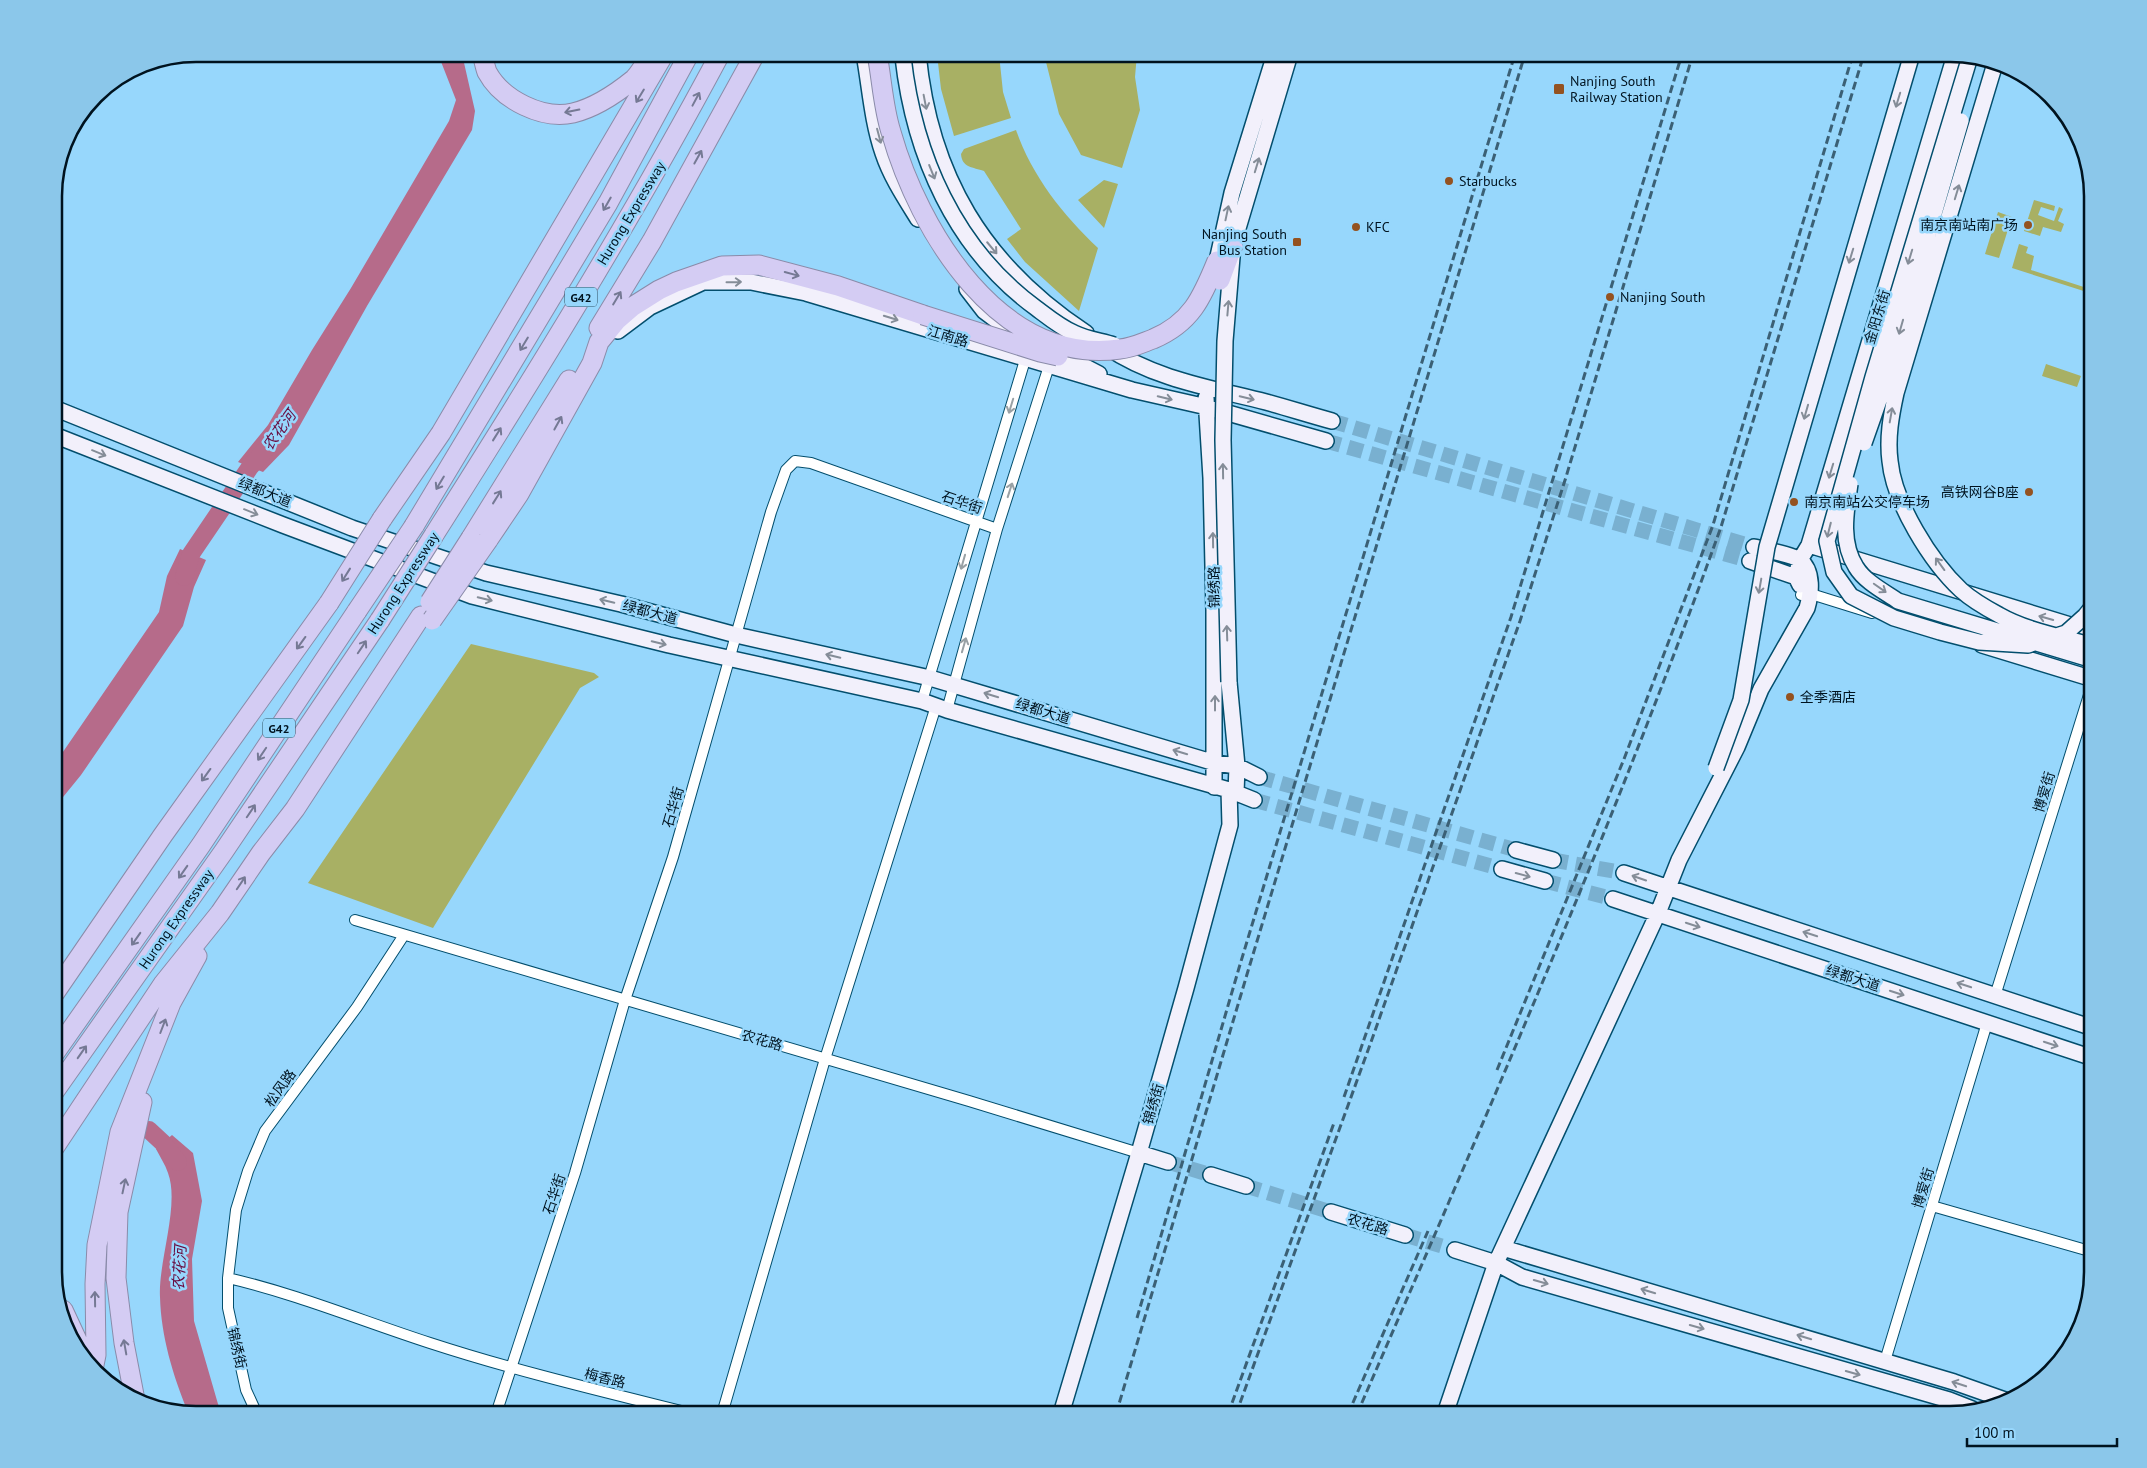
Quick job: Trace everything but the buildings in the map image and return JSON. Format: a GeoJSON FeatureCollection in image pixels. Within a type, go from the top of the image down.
{"type":"FeatureCollection","features":[{"type":"Feature","properties":{"kind":"highway"},"geometry":{"type":"LineString","coordinates":[[484,62],[487,72],[513,99],[528,107],[550,113],[573,113],[596,104],[635,78],[646,62]]}},
{"type":"Feature","properties":{"kind":"highway"},"geometry":{"type":"LineString","coordinates":[[441,433],[659,62]]}},
{"type":"Feature","properties":{"kind":"highway","name":"Hurong Expressway"},"geometry":{"type":"LineString","coordinates":[[63,1041],[201,845],[414,526],[608,203],[684,62]]}},
{"type":"Feature","properties":{"kind":"highway","name":"Hurong Expressway"},"geometry":{"type":"LineString","coordinates":[[63,1079],[224,851],[380,620],[595,274],[667,152],[716,62]]}},
{"type":"Feature","properties":{"kind":"highway"},"geometry":{"type":"LineString","coordinates":[[63,1134],[148,1005],[220,913],[261,853],[295,808],[480,539],[652,240],[751,62]]}},
{"type":"Feature","properties":{"kind":"highway"},"geometry":{"type":"LineString","coordinates":[[878,62],[890,131],[903,168],[937,238],[963,274],[985,299],[1005,316],[1041,339],[1080,350],[1102,352],[1134,346],[1183,332]]}},
{"type":"Feature","properties":{"kind":"highway"},"geometry":{"type":"LineString","coordinates":[[63,981],[163,835],[329,603],[598,190],[665,97]]}},
{"type":"Feature","properties":{"kind":"highway"},"geometry":{"type":"LineString","coordinates":[[480,539],[519,494],[592,363],[599,342],[617,320],[632,307],[676,282],[722,266],[759,265],[838,286],[923,316],[1040,352],[1086,360],[1131,359],[1149,354],[1183,332],[1205,309],[1233,246]]}},
{"type":"Feature","properties":{"kind":"highway"},"geometry":{"type":"LineString","coordinates":[[1134,346],[1167,333],[1181,324],[1205,292],[1217,261]]}},
{"type":"Feature","properties":{"kind":"highway"},"geometry":{"type":"LineString","coordinates":[[1214,292],[1217,261]]}},
{"type":"Feature","properties":{"kind":"highway"},"geometry":{"type":"LineString","coordinates":[[63,964],[118,900]]}},
{"type":"Feature","properties":{"kind":"highway"},"geometry":{"type":"LineString","coordinates":[[95,1359],[97,1245],[120,1132],[171,1003],[220,913]]}},
{"type":"Feature","properties":{"kind":"highway"},"geometry":{"type":"LineString","coordinates":[[133,1390],[124,1342],[116,1278],[118,1212],[154,1050]]}},
{"type":"Feature","properties":{"kind":"main road"},"geometry":{"type":"LineString","coordinates":[[865,62],[871,107],[883,154],[893,177],[940,254],[984,311],[1016,334],[1047,347],[1132,390]]}},
{"type":"Feature","properties":{"kind":"main road"},"geometry":{"type":"LineString","coordinates":[[904,62],[913,112],[926,157],[938,187],[974,248],[996,276],[1054,322],[1075,334],[1134,346]]}},
{"type":"Feature","properties":{"kind":"main road"},"geometry":{"type":"LineString","coordinates":[[919,62],[927,114],[944,165],[964,211],[982,237],[1012,272],[1057,314],[1120,356],[1147,369],[1204,388],[1268,402],[1332,422]]}},
{"type":"Feature","properties":{"kind":"main road"},"geometry":{"type":"LineString","coordinates":[[1217,261],[1232,193],[1273,62]]}},
{"type":"Feature","properties":{"kind":"main road","name":"锦绣街"},"geometry":{"type":"LineString","coordinates":[[1062,1406],[1139,1153],[1230,825],[1232,792],[1237,766],[1229,682],[1223,440],[1225,341],[1233,246],[1288,62]]}},
{"type":"Feature","properties":{"kind":"main road"},"geometry":{"type":"LineString","coordinates":[[1691,837],[1698,808],[1716,768],[1741,700],[1767,547],[1910,62]]}},
{"type":"Feature","properties":{"kind":"main road","name":"金阳东街"},"geometry":{"type":"LineString","coordinates":[[1796,577],[1800,560],[1809,545],[1953,62]]}},
{"type":"Feature","properties":{"kind":"main road"},"geometry":{"type":"LineString","coordinates":[[1968,64],[1873,377],[1827,541],[1834,572],[1851,596],[1894,618],[2084,678]]}},
{"type":"Feature","properties":{"kind":"main road"},"geometry":{"type":"LineString","coordinates":[[1977,66],[1883,389],[1850,482],[1845,518],[1846,538],[1856,567],[1873,584],[1898,601],[2084,657]]}},
{"type":"Feature","properties":{"kind":"main road"},"geometry":{"type":"LineString","coordinates":[[1993,70],[1896,393],[1890,419],[1890,461],[1896,490],[1914,524],[1927,547],[1961,590],[2000,616],[2084,643]]}},
{"type":"Feature","properties":{"kind":"main road","name":"江南路"},"geometry":{"type":"LineString","coordinates":[[592,363],[614,335],[650,307],[703,282],[752,282],[806,293],[1026,360],[1132,390],[1207,407],[1326,441]]}},
{"type":"Feature","properties":{"kind":"main road","name":"锦绣路"},"geometry":{"type":"LineString","coordinates":[[1204,388],[1207,407],[1211,478],[1214,610],[1214,787]]}},
{"type":"Feature","properties":{"kind":"main road","name":"绿都大道"},"geometry":{"type":"LineString","coordinates":[[63,412],[352,528],[486,573],[621,604],[736,635],[953,684],[1215,763],[1237,766],[1259,777]]}},
{"type":"Feature","properties":{"kind":"main road","name":"绿都大道"},"geometry":{"type":"LineString","coordinates":[[63,438],[283,525],[472,596],[669,645],[730,657],[935,705],[1254,800]]}},
{"type":"Feature","properties":{"kind":"main road"},"geometry":{"type":"LineString","coordinates":[[1809,545],[2084,629]]}},
{"type":"Feature","properties":{"kind":"main road"},"geometry":{"type":"LineString","coordinates":[[1448,1406],[1496,1263],[1658,913],[1666,887],[1737,747],[1762,690],[1796,631],[1806,594],[1808,573],[1800,560],[1752,554],[1796,577],[1806,594]]}},
{"type":"Feature","properties":{"kind":"main road"},"geometry":{"type":"LineString","coordinates":[[1940,632],[1979,642],[2028,645],[2066,633],[2084,615]]}},
{"type":"Feature","properties":{"kind":"main road"},"geometry":{"type":"LineString","coordinates":[[1516,850],[1553,860]]}},
{"type":"Feature","properties":{"kind":"main road"},"geometry":{"type":"LineString","coordinates":[[1502,869],[1545,880]]}},
{"type":"Feature","properties":{"kind":"main road","name":"绿都大道"},"geometry":{"type":"LineString","coordinates":[[1624,873],[2084,1025]]}},
{"type":"Feature","properties":{"kind":"main road","name":"绿都大道"},"geometry":{"type":"LineString","coordinates":[[1613,898],[2084,1055]]}},
{"type":"Feature","properties":{"kind":"main road","name":"农花路"},"geometry":{"type":"LineString","coordinates":[[1139,1153],[1168,1162]]}},
{"type":"Feature","properties":{"kind":"main road"},"geometry":{"type":"LineString","coordinates":[[1211,1175],[1246,1186]]}},
{"type":"Feature","properties":{"kind":"main road","name":"农花路"},"geometry":{"type":"LineString","coordinates":[[1331,1212],[1405,1235]]}},
{"type":"Feature","properties":{"kind":"main road"},"geometry":{"type":"LineString","coordinates":[[1503,1248],[1885,1361],[1996,1397]]}},
{"type":"Feature","properties":{"kind":"main road"},"geometry":{"type":"LineString","coordinates":[[1455,1250],[1496,1263],[1522,1277],[1961,1405]]}},
{"type":"Feature","properties":{"kind":"street"},"geometry":{"type":"LineString","coordinates":[[935,705],[930,678],[975,522],[1026,360]]}},
{"type":"Feature","properties":{"kind":"street"},"geometry":{"type":"LineString","coordinates":[[724,1406],[825,1059],[935,705],[953,684],[997,529],[1049,366]]}},
{"type":"Feature","properties":{"kind":"street","name":"石华街"},"geometry":{"type":"LineString","coordinates":[[498,1406],[575,1173],[624,1000],[673,858],[771,512],[786,470],[796,461],[811,463],[997,529]]}},
{"type":"Feature","properties":{"kind":"street"},"geometry":{"type":"LineString","coordinates":[[1806,594],[2084,678]]}},
{"type":"Feature","properties":{"kind":"street","name":"博爱街"},"geometry":{"type":"LineString","coordinates":[[1995,996],[2084,710]]}},
{"type":"Feature","properties":{"kind":"street","name":"农花路"},"geometry":{"type":"LineString","coordinates":[[355,920],[1139,1153]]}},
{"type":"Feature","properties":{"kind":"street","name":"松风路"},"geometry":{"type":"LineString","coordinates":[[228,1278],[236,1210],[248,1171],[266,1131],[357,1007],[404,935]]}},
{"type":"Feature","properties":{"kind":"street","name":"博爱街"},"geometry":{"type":"LineString","coordinates":[[1885,1361],[1987,1023]]}},
{"type":"Feature","properties":{"kind":"street"},"geometry":{"type":"LineString","coordinates":[[1932,1206],[2084,1249]]}},
{"type":"Feature","properties":{"kind":"street","name":"梅香路"},"geometry":{"type":"LineString","coordinates":[[228,1278],[264,1286],[431,1343],[545,1377],[661,1406]]}},
{"type":"Feature","properties":{"kind":"street","name":"锦绣街"},"geometry":{"type":"LineString","coordinates":[[228,1278],[228,1308],[246,1390],[253,1406]]}},
{"type":"Feature","properties":{"kind":"green space"},"geometry":{"type":"Polygon","coordinates":[[[938,62],[1000,62],[1003,92],[1011,118],[954,136],[941,89],[938,62]]]}},
{"type":"Feature","properties":{"kind":"green space"},"geometry":{"type":"Polygon","coordinates":[[[1046,62],[1136,62],[1135,77],[1140,110],[1122,168],[1081,155],[1059,114],[1046,62]]]}},
{"type":"Feature","properties":{"kind":"green space"},"geometry":{"type":"Polygon","coordinates":[[[1016,130],[1031,163],[1050,194],[1098,248],[1079,311],[1025,262],[1007,239],[1021,229],[984,171],[963,162],[961,154],[964,149],[1016,130]]]}},
{"type":"Feature","properties":{"kind":"green space"},"geometry":{"type":"Polygon","coordinates":[[[1104,180],[1118,184],[1104,228],[1078,200],[1104,180]]]}},
{"type":"Feature","properties":{"kind":"green space"},"geometry":{"type":"Polygon","coordinates":[[[2034,200],[2055,206],[2054,211],[2041,207],[2038,215],[2054,221],[2059,207],[2063,209],[2058,221],[2064,224],[2061,232],[2043,227],[2040,236],[2024,231],[2034,200]]]}},
{"type":"Feature","properties":{"kind":"green space"},"geometry":{"type":"Polygon","coordinates":[[[1998,212],[2012,217],[1999,258],[1985,254],[1998,212]]]}},
{"type":"Feature","properties":{"kind":"green space"},"geometry":{"type":"Polygon","coordinates":[[[2019,244],[2028,247],[2026,253],[2034,256],[2031,270],[2084,287],[2084,291],[2012,268],[2019,244]]]}},
{"type":"Feature","properties":{"kind":"green space"},"geometry":{"type":"Polygon","coordinates":[[[2046,364],[2081,376],[2077,387],[2042,376],[2046,364]]]}},
{"type":"Feature","properties":{"kind":"green space"},"geometry":{"type":"Polygon","coordinates":[[[471,644],[594,673],[599,677],[580,688],[433,928],[308,883],[471,644]]]}},
{"type":"Feature","properties":{"kind":"water"},"geometry":{"type":"Polygon","coordinates":[[[441,62],[464,62],[475,111],[472,130],[367,306],[289,445],[263,472],[238,462],[268,425],[351,288],[449,121],[456,100],[441,62]]]}},
{"type":"Feature","properties":{"kind":"water"},"geometry":{"type":"Polygon","coordinates":[[[180,549],[206,560],[194,587],[183,626],[81,775],[63,797],[63,752],[159,612],[167,576],[180,549]]]}},
{"type":"Feature","properties":{"kind":"water"},"geometry":{"type":"Polygon","coordinates":[[[172,1135],[193,1153],[202,1201],[192,1259],[194,1321],[219,1406],[185,1405],[177,1384],[165,1341],[160,1283],[172,1201],[167,1170],[156,1149],[172,1135]]]}},
{"type":"Feature","properties":{"kind":"waterway","name":"农花河"},"geometry":{"type":"LineString","coordinates":[[184,577],[191,554],[250,467],[265,450]]}},
{"type":"Feature","properties":{"kind":"waterway","name":"农花河"},"geometry":{"type":"LineString","coordinates":[[149,1130],[163,1143],[178,1162]]}},
{"type":"Feature","properties":{"kind":"tunnel"},"geometry":{"type":"LineString","coordinates":[[1332,421],[1754,547]]}},
{"type":"Feature","properties":{"kind":"tunnel"},"geometry":{"type":"LineString","coordinates":[[1326,441],[1750,561]]}},
{"type":"Feature","properties":{"kind":"tunnel"},"geometry":{"type":"LineString","coordinates":[[1259,777],[1516,850]]}},
{"type":"Feature","properties":{"kind":"tunnel"},"geometry":{"type":"LineString","coordinates":[[1254,800],[1502,869]]}},
{"type":"Feature","properties":{"kind":"tunnel"},"geometry":{"type":"LineString","coordinates":[[1553,860],[1624,873]]}},
{"type":"Feature","properties":{"kind":"tunnel"},"geometry":{"type":"LineString","coordinates":[[1545,881],[1613,899]]}},
{"type":"Feature","properties":{"kind":"tunnel"},"geometry":{"type":"LineString","coordinates":[[1168,1162],[1211,1175]]}},
{"type":"Feature","properties":{"kind":"tunnel"},"geometry":{"type":"LineString","coordinates":[[1246,1186],[1331,1212]]}},
{"type":"Feature","properties":{"kind":"tunnel"},"geometry":{"type":"LineString","coordinates":[[1405,1235],[1455,1250]]}},
{"type":"Feature","properties":{"kind":"railway"},"geometry":{"type":"LineString","coordinates":[[1137,1318],[1239,968],[1513,62]]}},
{"type":"Feature","properties":{"kind":"railway"},"geometry":{"type":"LineString","coordinates":[[1118,1406],[1523,62]]}},
{"type":"Feature","properties":{"kind":"railway"},"geometry":{"type":"LineString","coordinates":[[1344,1097],[1511,617],[1680,62]]}},
{"type":"Feature","properties":{"kind":"railway"},"geometry":{"type":"LineString","coordinates":[[1239,1406],[1371,1042],[1520,621],[1566,477],[1691,62]]}},
{"type":"Feature","properties":{"kind":"railway"},"geometry":{"type":"LineString","coordinates":[[1497,1070],[1624,759],[1713,525],[1851,62]]}},
{"type":"Feature","properties":{"kind":"railway"},"geometry":{"type":"LineString","coordinates":[[1360,1406],[1546,974],[1680,640],[1721,527],[1862,62]]}},
{"type":"Feature","properties":{"kind":"railway"},"geometry":{"type":"LineString","coordinates":[[1231,1406],[1334,1123]]}},
{"type":"Feature","properties":{"kind":"railway"},"geometry":{"type":"LineString","coordinates":[[1351,1406],[1428,1231]]}},
{"type":"Feature","properties":{"kind":"place","name":"Nanjing South Railway Station"},"geometry":{"type":"Point","coordinates":[1559,89]}},
{"type":"Feature","properties":{"kind":"place","name":"Starbucks"},"geometry":{"type":"Point","coordinates":[1449,181]}},
{"type":"Feature","properties":{"kind":"place","name":"南京南站南广场"},"geometry":{"type":"Point","coordinates":[2028,225]}},
{"type":"Feature","properties":{"kind":"place","name":"KFC"},"geometry":{"type":"Point","coordinates":[1356,227]}},
{"type":"Feature","properties":{"kind":"place","name":"Nanjing South Bus Station"},"geometry":{"type":"Point","coordinates":[1297,242]}},
{"type":"Feature","properties":{"kind":"place","name":"Nanjing South"},"geometry":{"type":"Point","coordinates":[1610,297]}},
{"type":"Feature","properties":{"kind":"place","name":"高铁网谷B座"},"geometry":{"type":"Point","coordinates":[2029,492]}},
{"type":"Feature","properties":{"kind":"place","name":"南京南站公交停车场"},"geometry":{"type":"Point","coordinates":[1794,502]}},
{"type":"Feature","properties":{"kind":"place","name":"全季酒店"},"geometry":{"type":"Point","coordinates":[1790,697]}}]}
